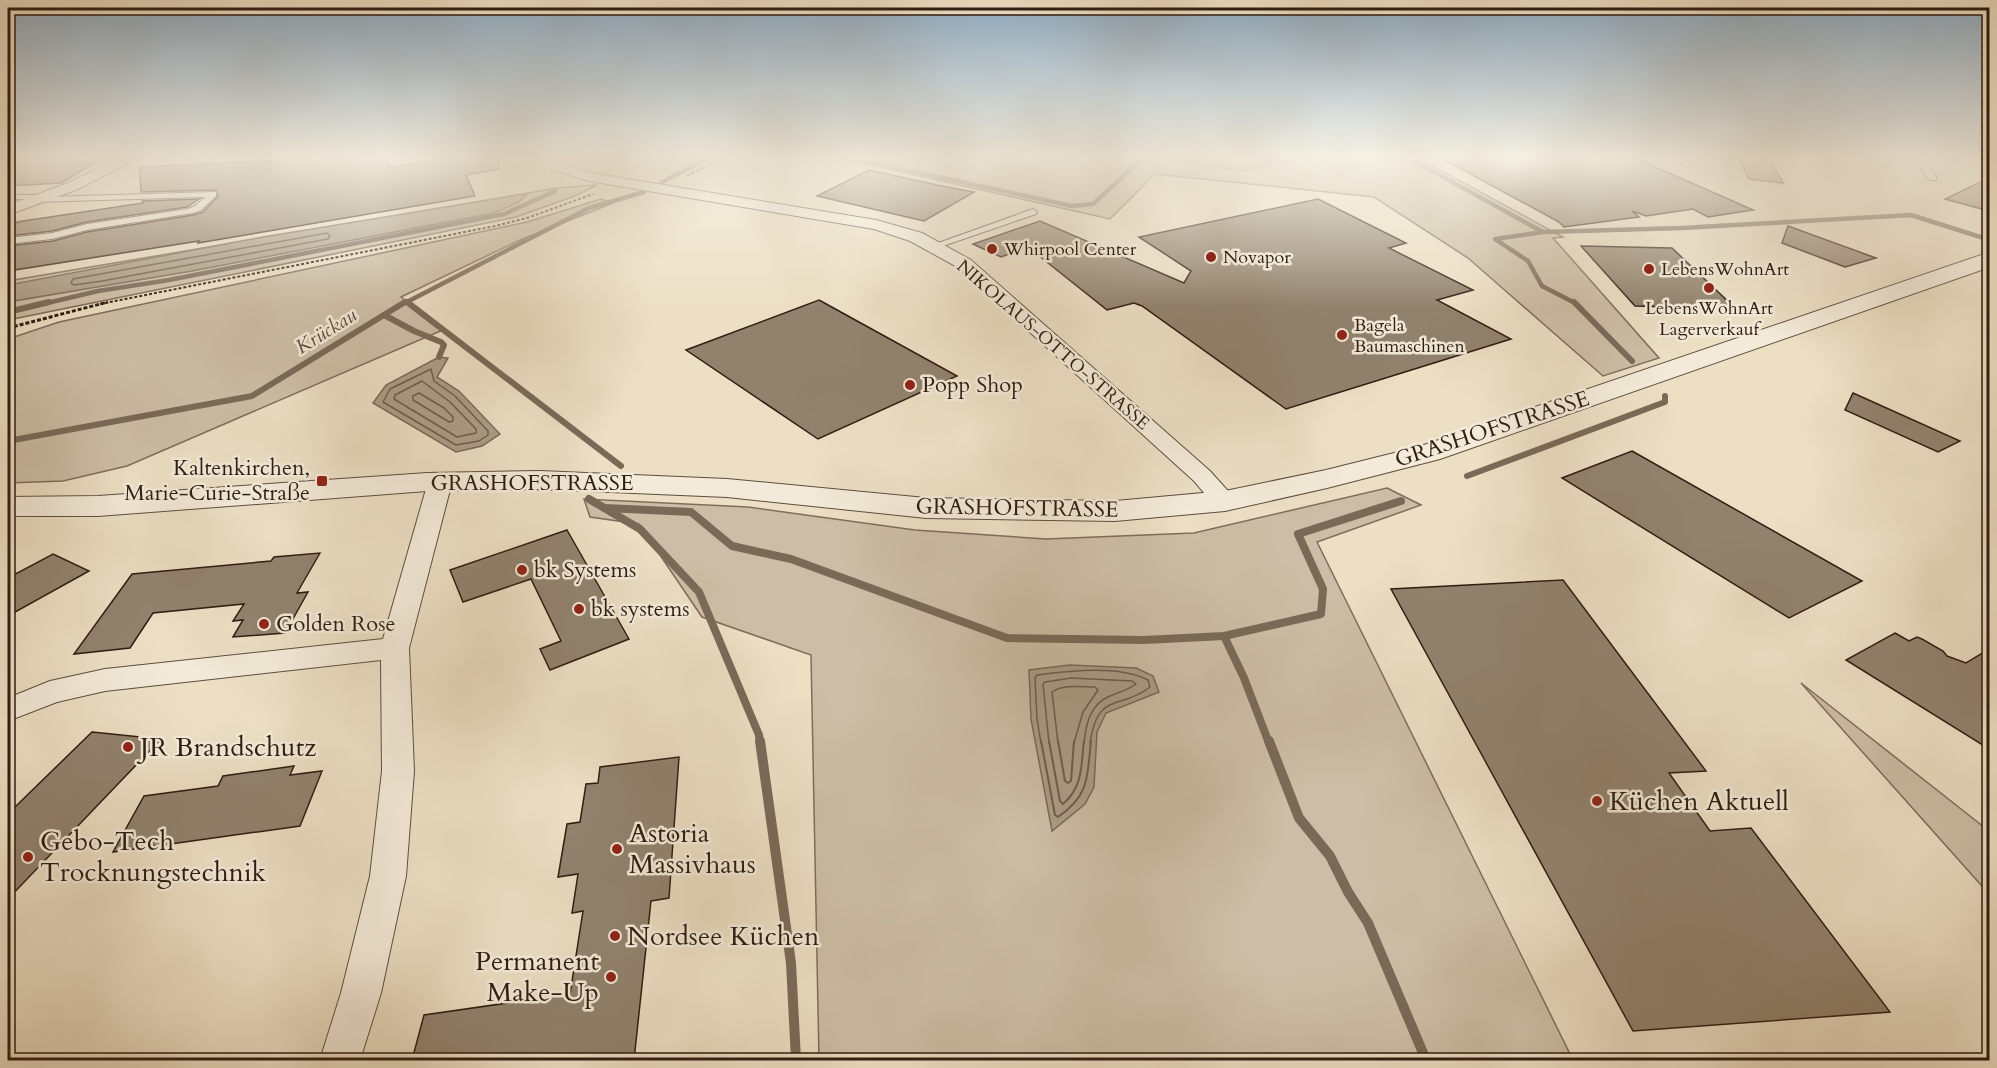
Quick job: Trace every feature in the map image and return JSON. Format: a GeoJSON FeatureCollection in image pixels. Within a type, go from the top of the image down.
{"type":"FeatureCollection","features":[{"type":"Feature","properties":{"kind":"street","name":"NIKOLAUS-OTTO-STRASSE"},"geometry":{"type":"LineString","coordinates":[[770,208],[876,225],[916,237],[965,264],[1202,476],[1225,501]]}},
{"type":"Feature","properties":{"kind":"street","name":"GRASHOFSTRASSE"},"geometry":{"type":"LineString","coordinates":[[8,507],[98,506],[440,482],[575,480],[727,488],[926,508],[1115,511],[1225,501],[1327,479],[1429,453],[1989,259]]}},
{"type":"Feature","properties":{"kind":"street"},"geometry":{"type":"LineString","coordinates":[[340,1060],[361,993],[388,876],[398,771],[395,648],[440,482]]}},
{"type":"Feature","properties":{"kind":"street"},"geometry":{"type":"LineString","coordinates":[[8,710],[50,692],[105,680],[395,648]]}},
{"type":"Feature","properties":{"kind":"lane"},"geometry":{"type":"LineString","coordinates":[[8,241],[52,236],[87,227],[198,208]]}},
{"type":"Feature","properties":{"kind":"lane"},"geometry":{"type":"LineString","coordinates":[[934,246],[1033,212]]}},
{"type":"Feature","properties":{"kind":"path"},"geometry":{"type":"LineString","coordinates":[[8,328],[95,305],[495,226],[558,208]]}},
{"type":"Feature","properties":{"kind":"shaded area"},"geometry":{"type":"Polygon","coordinates":[[[440,208],[542,208],[516,217],[8,320],[8,281],[440,208]]]}},
{"type":"Feature","properties":{"kind":"shaded area"},"geometry":{"type":"Polygon","coordinates":[[[573,208],[601,208],[520,240],[401,297],[445,329],[127,466],[63,481],[8,483],[8,339],[59,322],[527,222],[573,208]]]}},
{"type":"Feature","properties":{"kind":"shaded area"},"geometry":{"type":"Polygon","coordinates":[[[1060,208],[1121,208],[1110,219],[1060,208]]]}},
{"type":"Feature","properties":{"kind":"shaded area"},"geometry":{"type":"Polygon","coordinates":[[[1391,208],[1509,208],[1563,237],[1553,238],[1659,358],[1603,376],[1468,258],[1391,208]]]}},
{"type":"Feature","properties":{"kind":"shaded area"},"geometry":{"type":"Polygon","coordinates":[[[1387,488],[1421,505],[1317,542],[1573,1060],[819,1060],[811,655],[702,617],[639,524],[590,517],[584,499],[748,507],[915,530],[1046,539],[1194,533],[1387,488]]]}},
{"type":"Feature","properties":{"kind":"shaded area"},"geometry":{"type":"Polygon","coordinates":[[[1801,683],[1989,831],[1989,894],[1801,683]]]}},
{"type":"Feature","properties":{"kind":"water"},"geometry":{"type":"Polygon","coordinates":[[[442,208],[506,208],[494,213],[192,271],[8,302],[8,285],[263,237],[442,208]]]}},
{"type":"Feature","properties":{"kind":"water"},"geometry":{"type":"Polygon","coordinates":[[[439,357],[448,358],[437,377],[459,391],[500,434],[482,446],[456,452],[373,403],[386,385],[439,357]]]}},
{"type":"Feature","properties":{"kind":"water"},"geometry":{"type":"Polygon","coordinates":[[[1070,665],[1136,668],[1153,676],[1159,692],[1106,713],[1097,732],[1094,787],[1085,804],[1052,831],[1031,719],[1029,670],[1070,665]]]}},
{"type":"Feature","properties":{"kind":"building"},"geometry":{"type":"Polygon","coordinates":[[[111,208],[181,208],[87,222],[52,231],[8,236],[17,222],[111,208]]]}},
{"type":"Feature","properties":{"kind":"building"},"geometry":{"type":"Polygon","coordinates":[[[207,208],[405,208],[198,243],[199,241],[8,271],[8,246],[53,241],[87,232],[203,212],[207,208]]]}},
{"type":"Feature","properties":{"kind":"building"},"geometry":{"type":"Polygon","coordinates":[[[868,208],[947,208],[924,221],[868,208]]]}},
{"type":"Feature","properties":{"kind":"building"},"geometry":{"type":"Polygon","coordinates":[[[1276,208],[1336,208],[1406,243],[1389,248],[1473,290],[1437,300],[1511,339],[1286,409],[1142,306],[1134,303],[1107,310],[1028,247],[1001,257],[973,244],[1040,221],[1184,283],[1191,271],[1139,237],[1276,208]]]}},
{"type":"Feature","properties":{"kind":"building"},"geometry":{"type":"Polygon","coordinates":[[[1533,208],[1748,208],[1753,210],[1708,217],[1693,209],[1646,216],[1632,211],[1639,217],[1564,227],[1533,208]]]}},
{"type":"Feature","properties":{"kind":"building"},"geometry":{"type":"Polygon","coordinates":[[[1788,226],[1876,258],[1845,267],[1782,243],[1788,226]]]}},
{"type":"Feature","properties":{"kind":"building","name":"LebensWohnArt"},"geometry":{"type":"Polygon","coordinates":[[[1581,246],[1672,248],[1736,309],[1635,306],[1581,246]]]}},
{"type":"Feature","properties":{"kind":"building"},"geometry":{"type":"Polygon","coordinates":[[[819,300],[957,376],[818,439],[686,350],[819,300]]]}},
{"type":"Feature","properties":{"kind":"building"},"geometry":{"type":"Polygon","coordinates":[[[1853,393],[1960,441],[1938,452],[1845,410],[1853,393]]]}},
{"type":"Feature","properties":{"kind":"building"},"geometry":{"type":"Polygon","coordinates":[[[1632,451],[1862,581],[1789,618],[1562,478],[1632,451]]]}},
{"type":"Feature","properties":{"kind":"building"},"geometry":{"type":"Polygon","coordinates":[[[567,530],[629,639],[550,670],[540,649],[561,641],[531,579],[463,602],[450,570],[567,530]]]}},
{"type":"Feature","properties":{"kind":"building"},"geometry":{"type":"Polygon","coordinates":[[[320,553],[297,593],[308,592],[285,633],[233,637],[243,620],[233,621],[244,604],[153,613],[130,648],[74,654],[132,574],[271,561],[274,557],[320,553]]]}},
{"type":"Feature","properties":{"kind":"building"},"geometry":{"type":"Polygon","coordinates":[[[53,554],[89,571],[8,616],[8,578],[53,554]]]}},
{"type":"Feature","properties":{"kind":"building","name":"Küchen Aktuell"},"geometry":{"type":"Polygon","coordinates":[[[1563,580],[1706,771],[1669,773],[1710,831],[1751,828],[1890,1012],[1633,1031],[1391,589],[1563,580]]]}},
{"type":"Feature","properties":{"kind":"building"},"geometry":{"type":"Polygon","coordinates":[[[1895,633],[1909,641],[1917,637],[1922,639],[1943,651],[1947,656],[1966,663],[1989,649],[1989,749],[1846,660],[1895,633]]]}},
{"type":"Feature","properties":{"kind":"building"},"geometry":{"type":"Polygon","coordinates":[[[92,732],[161,739],[8,899],[8,806],[15,807],[92,732]]]}},
{"type":"Feature","properties":{"kind":"building"},"geometry":{"type":"Polygon","coordinates":[[[679,757],[669,898],[651,901],[634,1060],[412,1060],[424,1015],[570,994],[583,911],[572,913],[578,874],[558,877],[567,824],[580,822],[586,784],[598,783],[600,767],[679,757]]]}},
{"type":"Feature","properties":{"kind":"building"},"geometry":{"type":"Polygon","coordinates":[[[294,766],[290,775],[322,771],[300,826],[113,852],[144,796],[218,786],[223,776],[294,766]]]}},
{"type":"Feature","properties":{"kind":"waterway"},"geometry":{"type":"LineString","coordinates":[[43,304],[98,291],[169,280],[504,214],[518,208]]}},
{"type":"Feature","properties":{"kind":"waterway","name":"Krückau"},"geometry":{"type":"LineString","coordinates":[[406,302],[590,208]]}},
{"type":"Feature","properties":{"kind":"waterway"},"geometry":{"type":"LineString","coordinates":[[1499,208],[1543,232]]}},
{"type":"Feature","properties":{"kind":"waterway"},"geometry":{"type":"LineString","coordinates":[[1543,232],[1681,228],[1911,215],[1990,240]]}},
{"type":"Feature","properties":{"kind":"waterway"},"geometry":{"type":"LineString","coordinates":[[1543,232],[1495,239],[1528,261],[1542,286],[1575,303]]}},
{"type":"Feature","properties":{"kind":"waterway"},"geometry":{"type":"LineString","coordinates":[[8,312],[49,302]]}},
{"type":"Feature","properties":{"kind":"waterway","name":"Krückau"},"geometry":{"type":"LineString","coordinates":[[8,441],[252,396],[405,302]]}},
{"type":"Feature","properties":{"kind":"waterway"},"geometry":{"type":"LineString","coordinates":[[407,302],[621,466]]}},
{"type":"Feature","properties":{"kind":"waterway"},"geometry":{"type":"LineString","coordinates":[[1575,303],[1632,361]]}},
{"type":"Feature","properties":{"kind":"waterway"},"geometry":{"type":"LineString","coordinates":[[384,315],[441,342],[444,345],[439,357]]}},
{"type":"Feature","properties":{"kind":"waterway"},"geometry":{"type":"LineString","coordinates":[[1467,476],[1665,402],[1665,396]]}},
{"type":"Feature","properties":{"kind":"waterway"},"geometry":{"type":"LineString","coordinates":[[589,499],[640,529],[699,592],[759,735],[760,743]]}},
{"type":"Feature","properties":{"kind":"waterway"},"geometry":{"type":"LineString","coordinates":[[1224,636],[1321,614],[1323,589],[1298,534],[1401,501]]}},
{"type":"Feature","properties":{"kind":"waterway"},"geometry":{"type":"LineString","coordinates":[[605,508],[691,512],[732,546],[791,559],[1007,638],[1144,640],[1224,636]]}},
{"type":"Feature","properties":{"kind":"waterway"},"geometry":{"type":"LineString","coordinates":[[1224,636],[1244,678],[1269,743]]}},
{"type":"Feature","properties":{"kind":"waterway"},"geometry":{"type":"LineString","coordinates":[[760,741],[791,963],[796,1060]]}},
{"type":"Feature","properties":{"kind":"waterway"},"geometry":{"type":"LineString","coordinates":[[1269,741],[1299,818],[1330,856],[1348,892],[1368,923],[1426,1060]]}},
{"type":"Feature","properties":{"kind":"place","name":"Whirpool Center"},"geometry":{"type":"Point","coordinates":[992,249]}},
{"type":"Feature","properties":{"kind":"place","name":"Novapor"},"geometry":{"type":"Point","coordinates":[1211,257]}},
{"type":"Feature","properties":{"kind":"place","name":"LebensWohnArt"},"geometry":{"type":"Point","coordinates":[1649,269]}},
{"type":"Feature","properties":{"kind":"place","name":"LebensWohnArt Lagerverkauf"},"geometry":{"type":"Point","coordinates":[1709,288]}},
{"type":"Feature","properties":{"kind":"place","name":"Bagela Baumaschinen"},"geometry":{"type":"Point","coordinates":[1342,335]}},
{"type":"Feature","properties":{"kind":"place","name":"Popp Shop"},"geometry":{"type":"Point","coordinates":[910,385]}},
{"type":"Feature","properties":{"kind":"place","name":"Kaltenkirchen, Marie-Curie-Straße"},"geometry":{"type":"Point","coordinates":[322,481]}},
{"type":"Feature","properties":{"kind":"place","name":"bk Systems"},"geometry":{"type":"Point","coordinates":[522,570]}},
{"type":"Feature","properties":{"kind":"place","name":"bk systems"},"geometry":{"type":"Point","coordinates":[579,609]}},
{"type":"Feature","properties":{"kind":"place","name":"Golden Rose"},"geometry":{"type":"Point","coordinates":[264,624]}},
{"type":"Feature","properties":{"kind":"place","name":"JR Brandschutz"},"geometry":{"type":"Point","coordinates":[128,747]}},
{"type":"Feature","properties":{"kind":"place","name":"Küchen Aktuell"},"geometry":{"type":"Point","coordinates":[1597,801]}},
{"type":"Feature","properties":{"kind":"place","name":"Astoria Massivhaus"},"geometry":{"type":"Point","coordinates":[617,849]}},
{"type":"Feature","properties":{"kind":"place","name":"Gebo-Tech Trocknungstechnik"},"geometry":{"type":"Point","coordinates":[28,857]}},
{"type":"Feature","properties":{"kind":"place","name":"Nordsee Küchen"},"geometry":{"type":"Point","coordinates":[615,936]}},
{"type":"Feature","properties":{"kind":"place","name":"Permanent Make-Up"},"geometry":{"type":"Point","coordinates":[611,977]}}]}
